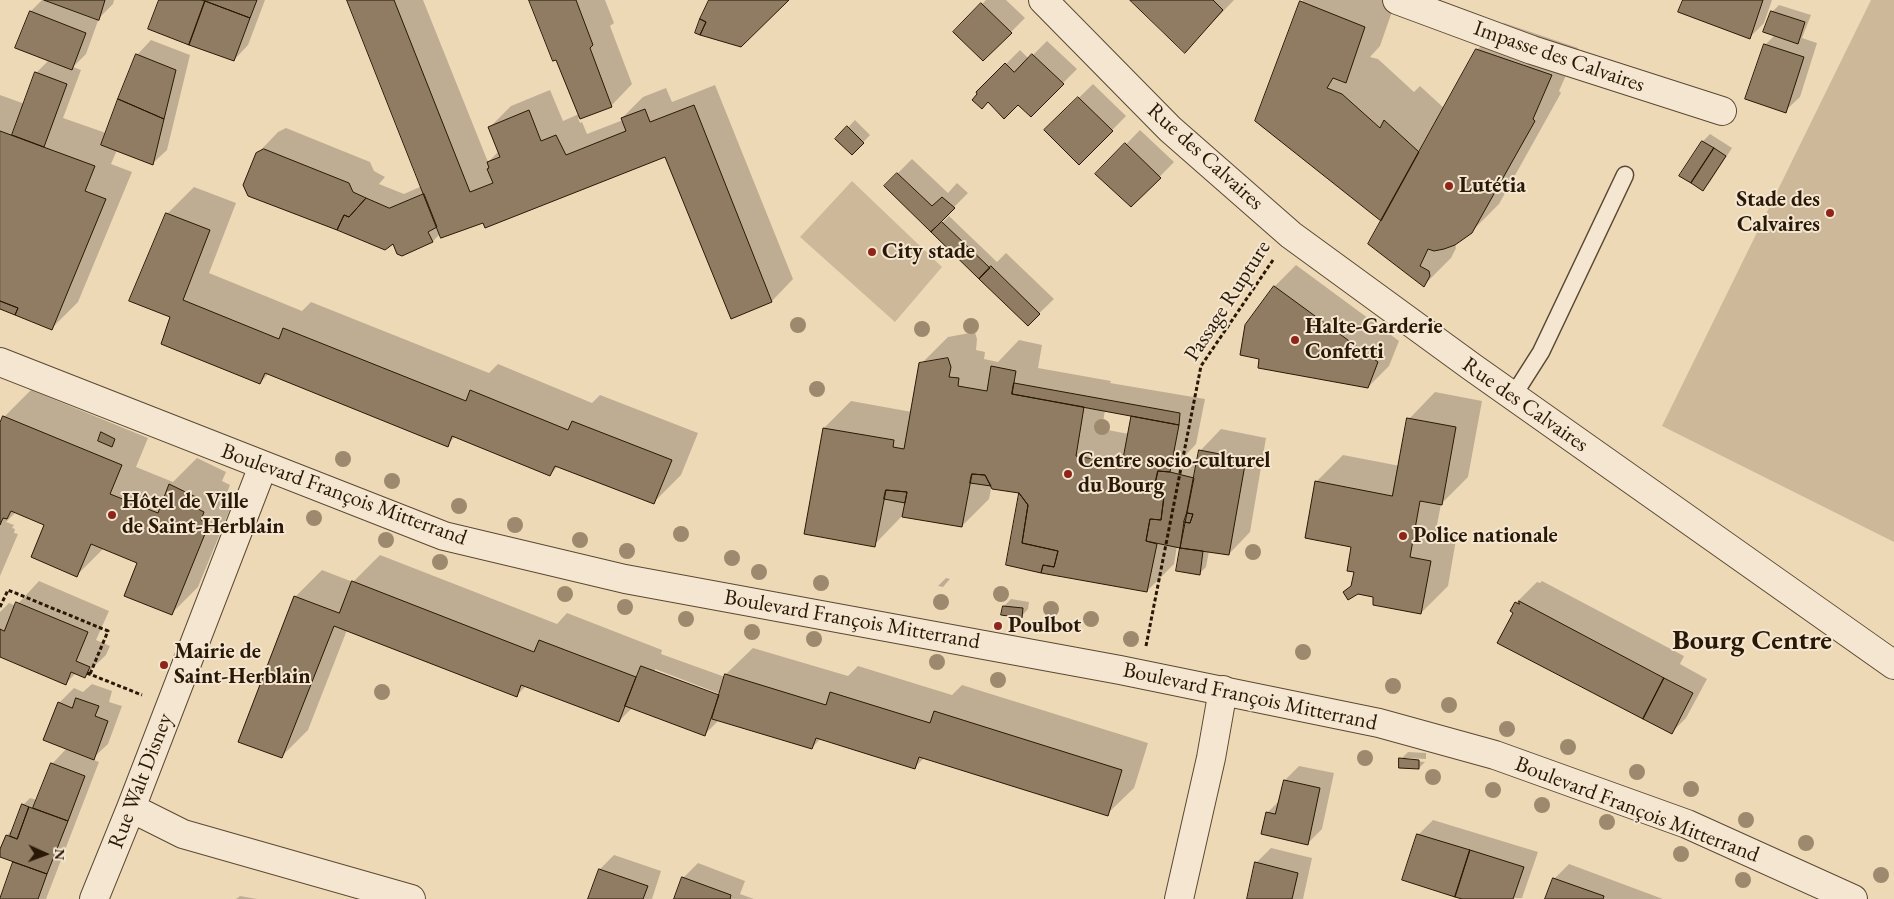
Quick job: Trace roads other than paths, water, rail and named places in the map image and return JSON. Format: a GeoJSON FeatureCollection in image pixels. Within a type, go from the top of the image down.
{"type":"FeatureCollection","features":[{"type":"Feature","properties":{"kind":"street","name":"Rue des Calvaires"},"geometry":{"type":"LineString","coordinates":[[1043,0],[1170,129],[1291,235],[1513,396],[1894,665]]}},
{"type":"Feature","properties":{"kind":"street","name":"Impasse des Calvaires"},"geometry":{"type":"LineString","coordinates":[[1397,0],[1532,50],[1722,111]]}},
{"type":"Feature","properties":{"kind":"street","name":"Boulevard François Mitterrand"},"geometry":{"type":"LineString","coordinates":[[0,362],[444,536],[625,579],[1224,690],[1379,723],[1495,755],[1687,824],[1853,899]]}},
{"type":"Feature","properties":{"kind":"street","name":"Rue Walt Disney"},"geometry":{"type":"LineString","coordinates":[[94,899],[171,706],[263,466]]}},
{"type":"Feature","properties":{"kind":"street"},"geometry":{"type":"LineString","coordinates":[[1180,899],[1212,758],[1224,690]]}},
{"type":"Feature","properties":{"kind":"street"},"geometry":{"type":"LineString","coordinates":[[131,808],[183,834],[411,899]]}},
{"type":"Feature","properties":{"kind":"lane"},"geometry":{"type":"LineString","coordinates":[[1513,396],[1541,352],[1625,175]]}},
{"type":"Feature","properties":{"kind":"place","name":"Lutétia"},"geometry":{"type":"Point","coordinates":[1449,186]}},
{"type":"Feature","properties":{"kind":"place","name":"Stade des Calvaires"},"geometry":{"type":"Point","coordinates":[1830,213]}},
{"type":"Feature","properties":{"kind":"place","name":"City stade"},"geometry":{"type":"Point","coordinates":[872,252]}},
{"type":"Feature","properties":{"kind":"place","name":"Halte-Garderie Confetti"},"geometry":{"type":"Point","coordinates":[1295,340]}},
{"type":"Feature","properties":{"kind":"place","name":"Centre socio-culturel du Bourg"},"geometry":{"type":"Point","coordinates":[1068,474]}},
{"type":"Feature","properties":{"kind":"place","name":"Hôtel de Ville de Saint-Herblain"},"geometry":{"type":"Point","coordinates":[112,515]}},
{"type":"Feature","properties":{"kind":"place","name":"Police nationale"},"geometry":{"type":"Point","coordinates":[1403,536]}},
{"type":"Feature","properties":{"kind":"place","name":"Poulbot"},"geometry":{"type":"Point","coordinates":[998,626]}},
{"type":"Feature","properties":{"kind":"place","name":"Mairie de Saint-Herblain"},"geometry":{"type":"Point","coordinates":[164,665]}},
{"type":"Feature","properties":{"kind":"district","name":"Bourg Centre"},"geometry":{"type":"Point","coordinates":[1752,641]}}]}
